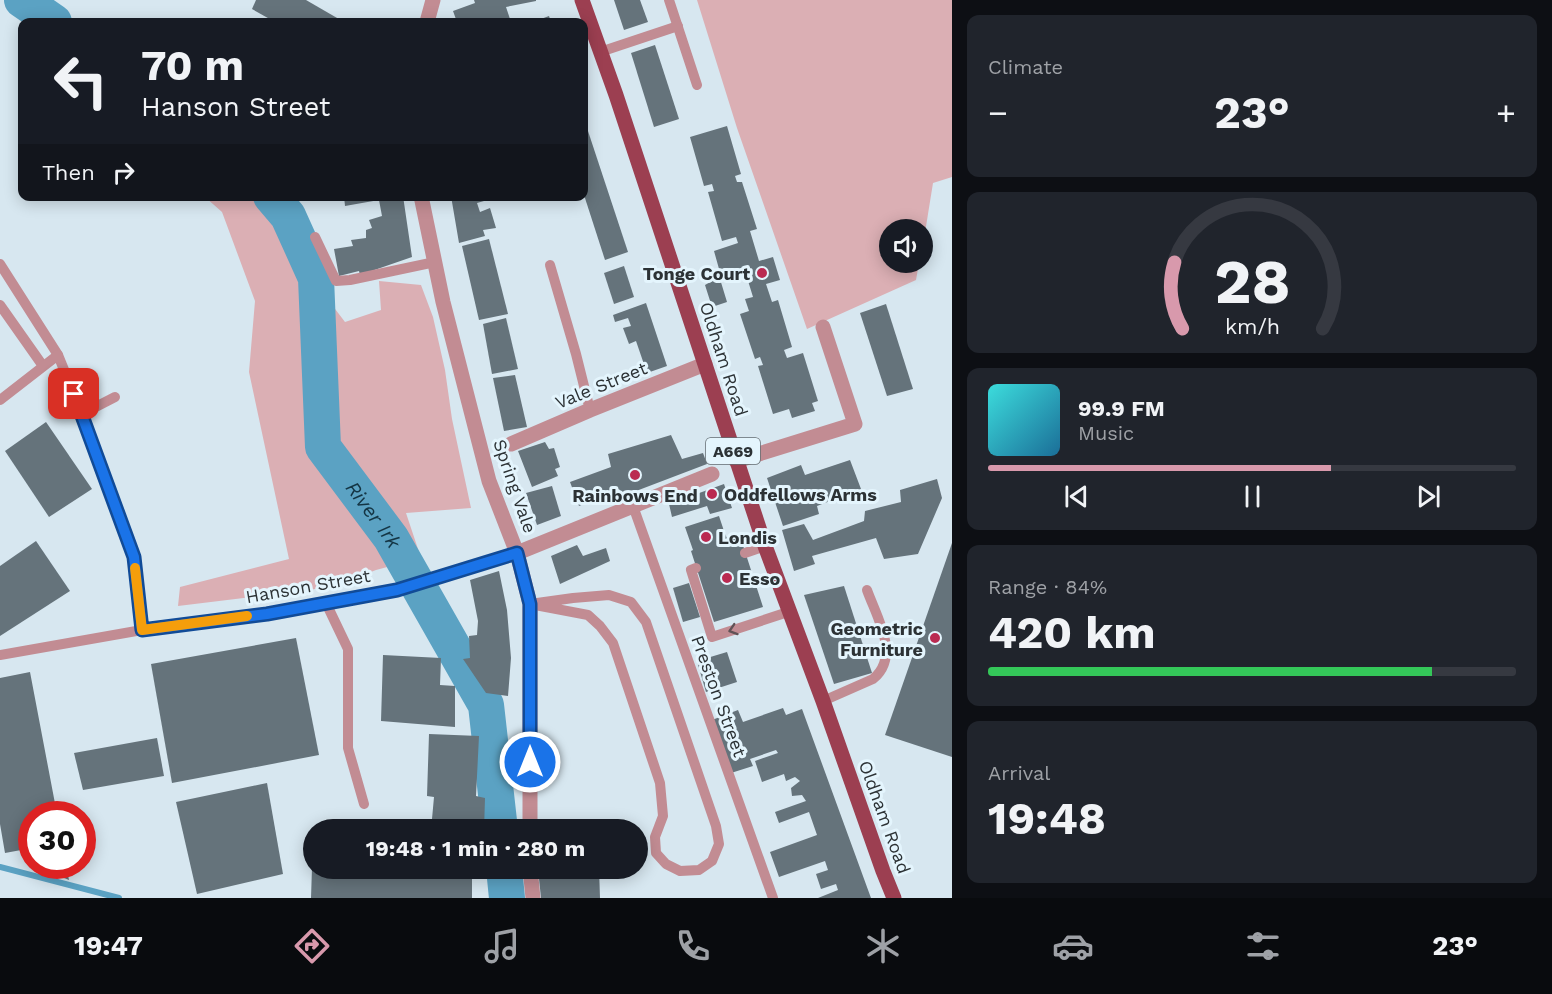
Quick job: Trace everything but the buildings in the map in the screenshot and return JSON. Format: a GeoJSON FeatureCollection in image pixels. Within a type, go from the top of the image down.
{"type":"FeatureCollection","features":[{"type":"Feature","properties":{"kind":"main road","name":"Oldham Road"},"geometry":{"type":"LineString","coordinates":[[582,0],[765,546],[788,612],[824,701],[894,898]]}},
{"type":"Feature","properties":{"kind":"street"},"geometry":{"type":"LineString","coordinates":[[428,18],[433,0]]}},
{"type":"Feature","properties":{"kind":"street","name":"Spring Vale"},"geometry":{"type":"LineString","coordinates":[[422,201],[489,481],[517,553],[530,604],[530,819]]}},
{"type":"Feature","properties":{"kind":"street"},"geometry":{"type":"LineString","coordinates":[[736,460],[855,424],[823,327]]}},
{"type":"Feature","properties":{"kind":"street","name":"Vale Street"},"geometry":{"type":"LineString","coordinates":[[511,444],[705,364]]}},
{"type":"Feature","properties":{"kind":"street","name":"Hanson Street"},"geometry":{"type":"LineString","coordinates":[[517,553],[712,474]]}},
{"type":"Feature","properties":{"kind":"street"},"geometry":{"type":"LineString","coordinates":[[531,879],[533,898]]}},
{"type":"Feature","properties":{"kind":"lane"},"geometry":{"type":"LineString","coordinates":[[669,0],[697,85]]}},
{"type":"Feature","properties":{"kind":"lane"},"geometry":{"type":"LineString","coordinates":[[600,52],[678,26]]}},
{"type":"Feature","properties":{"kind":"lane"},"geometry":{"type":"LineString","coordinates":[[315,237],[336,281],[351,280],[435,262]]}},
{"type":"Feature","properties":{"kind":"lane"},"geometry":{"type":"LineString","coordinates":[[0,264],[58,355],[82,414],[134,557],[142,630]]}},
{"type":"Feature","properties":{"kind":"lane"},"geometry":{"type":"LineString","coordinates":[[550,266],[590,410]]}},
{"type":"Feature","properties":{"kind":"lane"},"geometry":{"type":"LineString","coordinates":[[0,305],[43,366]]}},
{"type":"Feature","properties":{"kind":"lane"},"geometry":{"type":"LineString","coordinates":[[0,400],[58,355]]}},
{"type":"Feature","properties":{"kind":"lane"},"geometry":{"type":"LineString","coordinates":[[82,414],[115,397]]}},
{"type":"Feature","properties":{"kind":"lane","name":"Preston Street"},"geometry":{"type":"LineString","coordinates":[[633,506],[773,898]]}},
{"type":"Feature","properties":{"kind":"lane"},"geometry":{"type":"LineString","coordinates":[[745,553],[765,546]]}},
{"type":"Feature","properties":{"kind":"lane","name":"Hanson Street"},"geometry":{"type":"LineString","coordinates":[[0,655],[142,630],[267,614],[397,590],[517,553]]}},
{"type":"Feature","properties":{"kind":"lane"},"geometry":{"type":"LineString","coordinates":[[696,568],[691,570],[712,637],[788,612]]}},
{"type":"Feature","properties":{"kind":"lane"},"geometry":{"type":"LineString","coordinates":[[824,701],[873,679],[885,663],[887,647],[867,590]]}},
{"type":"Feature","properties":{"kind":"lane"},"geometry":{"type":"LineString","coordinates":[[609,595],[631,602],[646,622],[711,808],[719,844],[712,861],[699,870],[680,872],[666,864],[656,853],[656,837],[663,816],[660,783],[613,643],[588,615],[530,604],[609,595]]}},
{"type":"Feature","properties":{"kind":"lane"},"geometry":{"type":"LineString","coordinates":[[326,603],[348,649],[348,748],[364,804]]}},
{"type":"Feature","properties":{"kind":"shaded area"},"geometry":{"type":"Polygon","coordinates":[[[697,0],[952,0],[952,177],[933,183],[927,219],[879,219],[879,273],[917,273],[916,280],[807,329],[737,128],[697,0]]]}},
{"type":"Feature","properties":{"kind":"shaded area"},"geometry":{"type":"Polygon","coordinates":[[[210,201],[286,201],[326,297],[345,322],[381,310],[379,281],[421,285],[433,317],[445,370],[452,419],[471,508],[406,513],[421,558],[376,570],[332,587],[178,606],[180,587],[289,559],[249,372],[255,301],[222,212],[210,201]]]}},
{"type":"Feature","properties":{"kind":"waterway","name":"River Irk"},"geometry":{"type":"LineString","coordinates":[[22,0],[48,18]]}},
{"type":"Feature","properties":{"kind":"waterway","name":"River Irk"},"geometry":{"type":"LineString","coordinates":[[275,201],[288,216],[316,278],[323,447],[391,538],[486,705],[499,819]]}},
{"type":"Feature","properties":{"kind":"waterway"},"geometry":{"type":"LineString","coordinates":[[0,867],[119,898]]}},
{"type":"Feature","properties":{"kind":"waterway","name":"River Irk"},"geometry":{"type":"LineString","coordinates":[[505,879],[507,898]]}},
{"type":"Feature","properties":{"kind":"slow traffic"},"geometry":{"type":"LineString","coordinates":[[135,568],[142,630],[247,616]]}},
{"type":"Feature","properties":{"kind":"place","name":"Tonge Court"},"geometry":{"type":"Point","coordinates":[762,273]}},
{"type":"Feature","properties":{"kind":"place","name":"Rainbows End"},"geometry":{"type":"Point","coordinates":[635,475]}},
{"type":"Feature","properties":{"kind":"place","name":"Oddfellows Arms"},"geometry":{"type":"Point","coordinates":[712,494]}},
{"type":"Feature","properties":{"kind":"place","name":"Londis"},"geometry":{"type":"Point","coordinates":[706,537]}},
{"type":"Feature","properties":{"kind":"place","name":"Esso"},"geometry":{"type":"Point","coordinates":[727,578]}},
{"type":"Feature","properties":{"kind":"place","name":"Geometric Furniture"},"geometry":{"type":"Point","coordinates":[935,638]}},
{"type":"Feature","properties":{"kind":"route"},"geometry":{"type":"LineString","coordinates":[[74,394],[134,557],[142,630],[267,614],[397,590],[517,553],[530,604],[530,762]]}}]}
